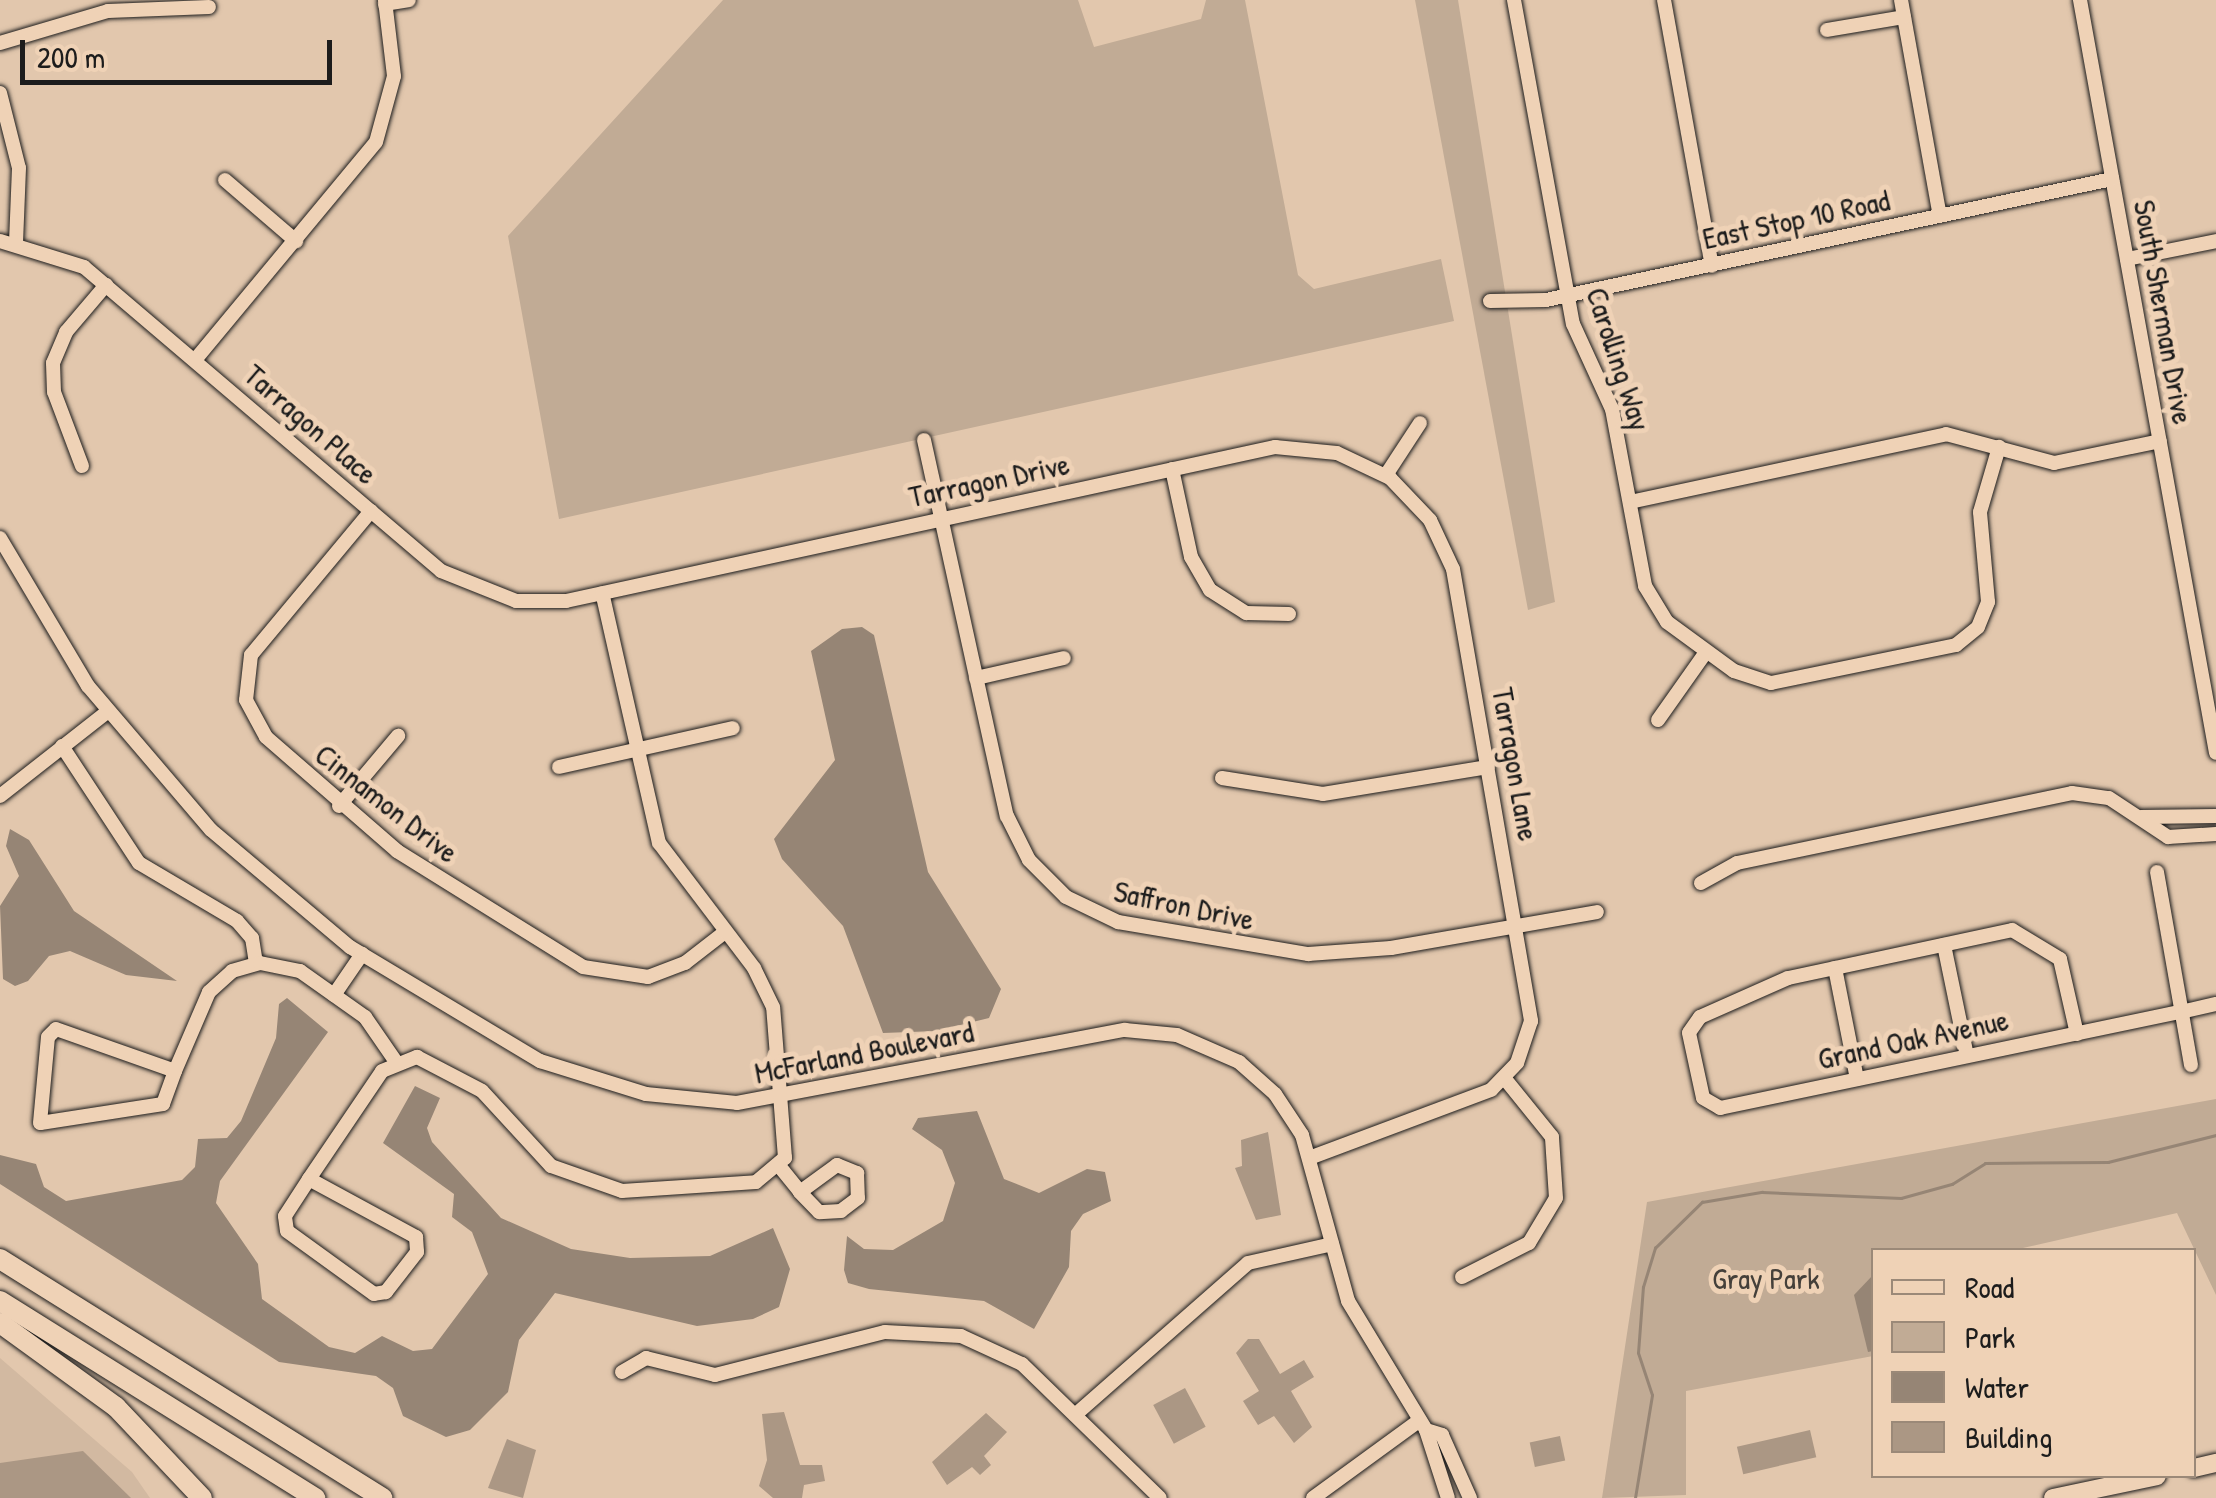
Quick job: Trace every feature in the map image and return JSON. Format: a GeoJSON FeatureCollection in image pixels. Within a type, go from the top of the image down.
{"type":"FeatureCollection","features":[{"type":"Feature","properties":{"kind":"highway"},"geometry":{"type":"LineString","coordinates":[[0,1260],[382,1498]]}},
{"type":"Feature","properties":{"kind":"highway"},"geometry":{"type":"LineString","coordinates":[[0,1301],[315,1498]]}},
{"type":"Feature","properties":{"kind":"highway"},"geometry":{"type":"LineString","coordinates":[[0,1324],[116,1407],[202,1498]]}},
{"type":"Feature","properties":{"kind":"main road"},"geometry":{"type":"LineString","coordinates":[[2052,1498],[2147,1478]]}},
{"type":"Feature","properties":{"kind":"street"},"geometry":{"type":"LineString","coordinates":[[194,360],[363,162],[384,124],[394,67],[385,2],[409,0]]}},
{"type":"Feature","properties":{"kind":"street","name":"Carolling Way"},"geometry":{"type":"LineString","coordinates":[[1514,0],[1578,340],[1612,409],[1652,603],[1706,652],[1738,674],[1786,682],[1964,640],[1988,602],[1980,520],[1999,447]]}},
{"type":"Feature","properties":{"kind":"street"},"geometry":{"type":"LineString","coordinates":[[1664,0],[1712,266]]}},
{"type":"Feature","properties":{"kind":"street"},"geometry":{"type":"LineString","coordinates":[[1901,0],[1940,216]]}},
{"type":"Feature","properties":{"kind":"street","name":"South Sherman Drive"},"geometry":{"type":"LineString","coordinates":[[2080,0],[2216,753]]}},
{"type":"Feature","properties":{"kind":"street"},"geometry":{"type":"LineString","coordinates":[[0,42],[108,11],[209,7]]}},
{"type":"Feature","properties":{"kind":"street"},"geometry":{"type":"LineString","coordinates":[[1826,30],[1904,17]]}},
{"type":"Feature","properties":{"kind":"street"},"geometry":{"type":"LineString","coordinates":[[0,93],[19,168],[8,242]]}},
{"type":"Feature","properties":{"kind":"street","name":"East Stop 10 Road"},"geometry":{"type":"LineString","coordinates":[[1490,301],[1568,296],[2112,179]]}},
{"type":"Feature","properties":{"kind":"street"},"geometry":{"type":"LineString","coordinates":[[225,180],[296,241]]}},
{"type":"Feature","properties":{"kind":"street"},"geometry":{"type":"LineString","coordinates":[[2126,258],[2216,241]]}},
{"type":"Feature","properties":{"kind":"street","name":"Tarragon Place"},"geometry":{"type":"LineString","coordinates":[[8,242],[68,258],[106,285],[445,573],[492,596],[549,604],[602,593]]}},
{"type":"Feature","properties":{"kind":"street"},"geometry":{"type":"LineString","coordinates":[[82,466],[54,392],[52,363],[66,332],[106,285]]}},
{"type":"Feature","properties":{"kind":"street"},"geometry":{"type":"LineString","coordinates":[[1386,475],[1420,424]]}},
{"type":"Feature","properties":{"kind":"street"},"geometry":{"type":"LineString","coordinates":[[1630,502],[1946,434],[2054,463],[2160,441]]}},
{"type":"Feature","properties":{"kind":"street","name":"Saffron Drive"},"geometry":{"type":"LineString","coordinates":[[924,440],[976,678],[1017,839],[1052,884],[1095,914],[1308,954],[1597,912]]}},
{"type":"Feature","properties":{"kind":"street","name":"Tarragon Drive"},"geometry":{"type":"LineString","coordinates":[[602,593],[1172,468],[1299,447],[1386,475]]}},
{"type":"Feature","properties":{"kind":"street"},"geometry":{"type":"LineString","coordinates":[[1172,468],[1191,557],[1210,590],[1246,613],[1289,614]]}},
{"type":"Feature","properties":{"kind":"street","name":"Tarragon Lane"},"geometry":{"type":"LineString","coordinates":[[1386,475],[1422,508],[1448,555],[1517,926],[1530,1021],[1504,1079]]}},
{"type":"Feature","properties":{"kind":"street","name":"Cinnamon Drive"},"geometry":{"type":"LineString","coordinates":[[371,511],[256,646],[245,675],[248,706],[262,733],[339,806],[440,882],[601,973],[658,974],[725,932]]}},
{"type":"Feature","properties":{"kind":"street","name":"McFarland Boulevard"},"geometry":{"type":"LineString","coordinates":[[0,538],[107,712],[240,858],[362,954],[501,1042],[590,1080],[689,1100],[785,1098],[1106,1031],[1149,1030],[1205,1044],[1246,1068],[1287,1109],[1312,1157],[1332,1244],[1356,1318],[1423,1425],[1448,1498]]}},
{"type":"Feature","properties":{"kind":"street"},"geometry":{"type":"LineString","coordinates":[[396,1062],[441,1063],[485,1094],[547,1164],[622,1191],[756,1182],[780,1167],[789,1142],[768,993],[666,857],[636,750],[602,593]]}},
{"type":"Feature","properties":{"kind":"street"},"geometry":{"type":"LineString","coordinates":[[1658,720],[1706,652]]}},
{"type":"Feature","properties":{"kind":"street"},"geometry":{"type":"LineString","coordinates":[[976,678],[1064,658]]}},
{"type":"Feature","properties":{"kind":"street"},"geometry":{"type":"LineString","coordinates":[[0,796],[107,712]]}},
{"type":"Feature","properties":{"kind":"street"},"geometry":{"type":"LineString","coordinates":[[559,766],[734,728]]}},
{"type":"Feature","properties":{"kind":"street"},"geometry":{"type":"LineString","coordinates":[[339,806],[398,736]]}},
{"type":"Feature","properties":{"kind":"street"},"geometry":{"type":"LineString","coordinates":[[62,746],[139,863],[237,920],[252,938],[256,963]]}},
{"type":"Feature","properties":{"kind":"street"},"geometry":{"type":"LineString","coordinates":[[1222,778],[1323,794],[1488,767]]}},
{"type":"Feature","properties":{"kind":"street"},"geometry":{"type":"LineString","coordinates":[[1702,883],[1737,863],[2072,793],[2101,796],[2168,837],[2216,834]]}},
{"type":"Feature","properties":{"kind":"street"},"geometry":{"type":"LineString","coordinates":[[2131,813],[2165,822],[2216,816]]}},
{"type":"Feature","properties":{"kind":"street"},"geometry":{"type":"LineString","coordinates":[[2156,872],[2190,1065]]}},
{"type":"Feature","properties":{"kind":"street"},"geometry":{"type":"LineString","coordinates":[[1857,1079],[1834,968],[2012,930],[2044,945],[2063,964],[2077,1034]]}},
{"type":"Feature","properties":{"kind":"street"},"geometry":{"type":"LineString","coordinates":[[1944,945],[1967,1056]]}},
{"type":"Feature","properties":{"kind":"street"},"geometry":{"type":"LineString","coordinates":[[334,995],[362,954]]}},
{"type":"Feature","properties":{"kind":"street"},"geometry":{"type":"LineString","coordinates":[[175,1071],[56,1029],[37,1118],[45,1126],[159,1105],[175,1071],[209,992],[232,971],[256,963],[287,965],[334,995],[375,1026],[396,1062]]}},
{"type":"Feature","properties":{"kind":"street","name":"Grand Oak Avenue"},"geometry":{"type":"LineString","coordinates":[[1834,968],[1779,981],[1694,1022],[1702,1094],[1715,1108],[2216,1004]]}},
{"type":"Feature","properties":{"kind":"street"},"geometry":{"type":"LineString","coordinates":[[308,1180],[416,1237],[418,1252],[386,1292],[374,1294],[287,1231],[285,1216],[308,1180],[396,1062]]}},
{"type":"Feature","properties":{"kind":"street"},"geometry":{"type":"LineString","coordinates":[[1312,1157],[1468,1103],[1504,1079],[1552,1137],[1556,1198],[1522,1249],[1462,1277]]}},
{"type":"Feature","properties":{"kind":"street"},"geometry":{"type":"LineString","coordinates":[[780,1167],[800,1192]]}},
{"type":"Feature","properties":{"kind":"street"},"geometry":{"type":"LineString","coordinates":[[1075,1415],[1248,1264],[1332,1244]]}},
{"type":"Feature","properties":{"kind":"street"},"geometry":{"type":"LineString","coordinates":[[622,1372],[646,1358],[715,1374],[884,1332],[932,1331],[1004,1353],[1160,1498]]}},
{"type":"Feature","properties":{"kind":"street"},"geometry":{"type":"LineString","coordinates":[[1313,1498],[1423,1425]]}},
{"type":"Feature","properties":{"kind":"street","name":"McFarland Boulevard"},"geometry":{"type":"LineString","coordinates":[[1423,1425],[1442,1434],[1470,1498]]}},
{"type":"Feature","properties":{"kind":"shaded area"},"geometry":{"type":"Polygon","coordinates":[[[0,1358],[132,1472],[150,1498],[0,1498],[0,1358]]]}},
{"type":"Feature","properties":{"kind":"green space"},"geometry":{"type":"Polygon","coordinates":[[[723,0],[1078,0],[1094,47],[1201,19],[1206,0],[1245,0],[1298,275],[1314,289],[1441,259],[1454,321],[559,519],[508,236],[723,0]]]}},
{"type":"Feature","properties":{"kind":"green space"},"geometry":{"type":"Polygon","coordinates":[[[1415,0],[1458,0],[1555,602],[1528,610],[1415,0]]]}},
{"type":"Feature","properties":{"kind":"green space","name":"Gray Park"},"geometry":{"type":"Polygon","coordinates":[[[2216,1099],[2216,1295],[2177,1213],[2023,1248],[1871,1248],[1871,1356],[1686,1391],[1686,1495],[1602,1498],[1647,1202],[2216,1099]]]}},
{"type":"Feature","properties":{"kind":"water"},"geometry":{"type":"Polygon","coordinates":[[[862,627],[874,635],[928,872],[1001,989],[989,1018],[936,1031],[883,1033],[843,926],[782,859],[774,839],[835,760],[811,651],[842,629],[862,627]]]}},
{"type":"Feature","properties":{"kind":"water"},"geometry":{"type":"Polygon","coordinates":[[[10,829],[29,840],[74,911],[177,981],[126,975],[70,951],[49,956],[28,981],[15,986],[3,979],[0,906],[19,876],[6,846],[10,829]]]}},
{"type":"Feature","properties":{"kind":"water"},"geometry":{"type":"Polygon","coordinates":[[[287,998],[328,1032],[220,1181],[216,1203],[258,1264],[262,1299],[329,1347],[355,1353],[382,1336],[413,1351],[432,1349],[488,1274],[472,1232],[452,1217],[454,1194],[383,1143],[415,1086],[440,1098],[427,1128],[432,1142],[501,1218],[571,1249],[630,1258],[710,1256],[773,1228],[790,1269],[779,1307],[753,1319],[697,1326],[555,1293],[519,1340],[508,1392],[470,1430],[446,1437],[403,1416],[393,1388],[376,1376],[279,1362],[0,1184],[0,1155],[36,1164],[44,1187],[66,1201],[182,1180],[195,1167],[198,1139],[227,1138],[241,1121],[276,1038],[279,1004],[287,998]]]}},
{"type":"Feature","properties":{"kind":"water"},"geometry":{"type":"Polygon","coordinates":[[[977,1111],[1004,1179],[1039,1193],[1087,1169],[1105,1172],[1111,1201],[1083,1214],[1071,1231],[1069,1267],[1034,1329],[984,1301],[869,1289],[848,1283],[844,1270],[847,1236],[864,1249],[893,1250],[943,1221],[955,1183],[942,1150],[912,1129],[918,1118],[977,1111]]]}},
{"type":"Feature","properties":{"kind":"water"},"geometry":{"type":"Polygon","coordinates":[[[1871,1277],[1871,1351],[1868,1352],[1854,1295],[1871,1277]]]}},
{"type":"Feature","properties":{"kind":"building"},"geometry":{"type":"Polygon","coordinates":[[[1268,1132],[1281,1215],[1256,1220],[1235,1168],[1242,1166],[1241,1140],[1268,1132]]]}},
{"type":"Feature","properties":{"kind":"building"},"geometry":{"type":"Polygon","coordinates":[[[1248,1339],[1259,1339],[1280,1374],[1304,1360],[1314,1377],[1291,1391],[1312,1427],[1294,1443],[1274,1416],[1258,1425],[1243,1401],[1259,1391],[1236,1353],[1248,1339]]]}},
{"type":"Feature","properties":{"kind":"building"},"geometry":{"type":"Polygon","coordinates":[[[1185,1388],[1206,1427],[1174,1444],[1153,1405],[1185,1388]]]}},
{"type":"Feature","properties":{"kind":"building"},"geometry":{"type":"Polygon","coordinates":[[[784,1412],[800,1465],[822,1465],[825,1481],[804,1485],[802,1498],[773,1498],[759,1486],[767,1460],[762,1414],[784,1412]]]}},
{"type":"Feature","properties":{"kind":"building"},"geometry":{"type":"Polygon","coordinates":[[[986,1413],[1007,1432],[984,1456],[991,1465],[980,1475],[972,1467],[947,1485],[932,1462],[986,1413]]]}},
{"type":"Feature","properties":{"kind":"building"},"geometry":{"type":"Polygon","coordinates":[[[1810,1430],[1816,1457],[1743,1474],[1737,1447],[1810,1430]]]}},
{"type":"Feature","properties":{"kind":"building"},"geometry":{"type":"Polygon","coordinates":[[[1560,1436],[1565,1460],[1535,1467],[1530,1442],[1560,1436]]]}},
{"type":"Feature","properties":{"kind":"building"},"geometry":{"type":"Polygon","coordinates":[[[507,1439],[536,1450],[523,1498],[488,1488],[507,1439]]]}},
{"type":"Feature","properties":{"kind":"building"},"geometry":{"type":"Polygon","coordinates":[[[83,1451],[131,1498],[0,1498],[0,1463],[83,1451]]]}},
{"type":"Feature","properties":{"kind":"waterway"},"geometry":{"type":"LineString","coordinates":[[1635,1498],[1652,1395],[1638,1353],[1643,1287],[1655,1248],[1702,1202],[1762,1192],[1901,1198],[1952,1184],[1985,1163],[2108,1162],[2216,1135]]}}]}
